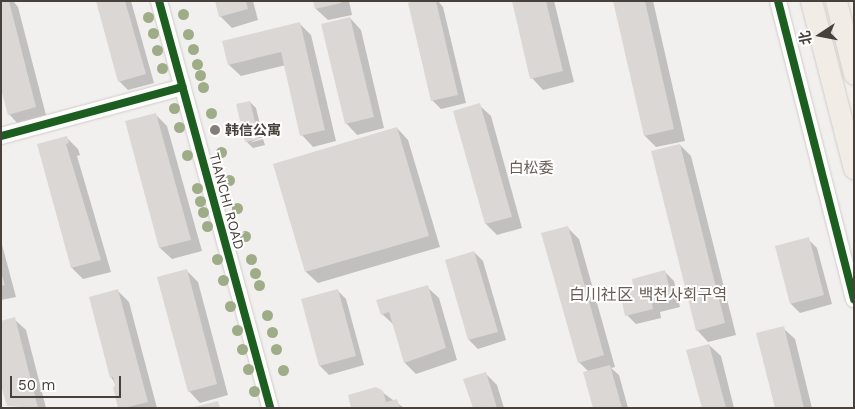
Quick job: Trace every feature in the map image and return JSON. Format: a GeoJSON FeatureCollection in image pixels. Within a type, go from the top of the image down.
{"type":"FeatureCollection","features":[{"type":"Feature","properties":{"kind":"main road"},"geometry":{"type":"LineString","coordinates":[[811,1],[854,169]]}},
{"type":"Feature","properties":{"kind":"main road"},"geometry":{"type":"LineString","coordinates":[[836,1],[854,74]]}},
{"type":"Feature","properties":{"kind":"street","name":"TIANCHI ROAD"},"geometry":{"type":"LineString","coordinates":[[159,1],[270,408]]}},
{"type":"Feature","properties":{"kind":"street"},"geometry":{"type":"LineString","coordinates":[[778,1],[854,299]]}},
{"type":"Feature","properties":{"kind":"street"},"geometry":{"type":"LineString","coordinates":[[2,132],[183,87]]}},
{"type":"Feature","properties":{"kind":"building"},"geometry":{"type":"Polygon","coordinates":[[[1,1],[9,1],[36,107],[8,115],[1,89],[1,1]]]}},
{"type":"Feature","properties":{"kind":"building"},"geometry":{"type":"Polygon","coordinates":[[[96,1],[125,1],[146,74],[118,82],[96,1]]]}},
{"type":"Feature","properties":{"kind":"building"},"geometry":{"type":"Polygon","coordinates":[[[215,1],[246,1],[248,9],[219,17],[215,1]]]}},
{"type":"Feature","properties":{"kind":"building"},"geometry":{"type":"Polygon","coordinates":[[[313,1],[341,1],[341,3],[315,9],[313,1]]]}},
{"type":"Feature","properties":{"kind":"building"},"geometry":{"type":"Polygon","coordinates":[[[414,1],[436,1],[458,95],[431,101],[408,3],[414,1]]]}},
{"type":"Feature","properties":{"kind":"building"},"geometry":{"type":"Polygon","coordinates":[[[512,1],[546,1],[563,71],[530,79],[512,1]]]}},
{"type":"Feature","properties":{"kind":"building"},"geometry":{"type":"Polygon","coordinates":[[[613,1],[645,1],[674,129],[644,136],[613,1]]]}},
{"type":"Feature","properties":{"kind":"building"},"geometry":{"type":"Polygon","coordinates":[[[350,17],[374,117],[345,124],[321,24],[350,17]]]}},
{"type":"Feature","properties":{"kind":"building"},"geometry":{"type":"Polygon","coordinates":[[[300,22],[325,130],[300,136],[281,52],[228,65],[222,41],[300,22]]]}},
{"type":"Feature","properties":{"kind":"building"},"geometry":{"type":"Polygon","coordinates":[[[250,101],[259,139],[245,142],[236,104],[250,101]]]}},
{"type":"Feature","properties":{"kind":"building"},"geometry":{"type":"Polygon","coordinates":[[[480,103],[512,217],[485,224],[453,111],[480,103]]]}},
{"type":"Feature","properties":{"kind":"building"},"geometry":{"type":"Polygon","coordinates":[[[156,113],[191,240],[159,248],[125,121],[156,113]]]}},
{"type":"Feature","properties":{"kind":"building"},"geometry":{"type":"Polygon","coordinates":[[[397,127],[429,236],[305,272],[273,164],[397,127]]]}},
{"type":"Feature","properties":{"kind":"building"},"geometry":{"type":"Polygon","coordinates":[[[67,136],[69,143],[66,144],[101,260],[71,268],[37,144],[67,136]]]}},
{"type":"Feature","properties":{"kind":"building"},"geometry":{"type":"Polygon","coordinates":[[[680,144],[725,323],[696,331],[651,151],[680,144]]]}},
{"type":"Feature","properties":{"kind":"building"},"geometry":{"type":"Polygon","coordinates":[[[568,226],[604,355],[578,363],[541,233],[568,226]]]}},
{"type":"Feature","properties":{"kind":"building"},"geometry":{"type":"Polygon","coordinates":[[[809,237],[824,295],[790,304],[775,246],[809,237]]]}},
{"type":"Feature","properties":{"kind":"building"},"geometry":{"type":"Polygon","coordinates":[[[474,251],[498,332],[468,340],[445,260],[474,251]]]}},
{"type":"Feature","properties":{"kind":"building"},"geometry":{"type":"Polygon","coordinates":[[[187,269],[217,384],[188,392],[157,277],[187,269]]]}},
{"type":"Feature","properties":{"kind":"building"},"geometry":{"type":"Polygon","coordinates":[[[665,270],[672,298],[652,303],[653,309],[625,316],[619,289],[633,285],[632,279],[665,270]]]}},
{"type":"Feature","properties":{"kind":"building"},"geometry":{"type":"Polygon","coordinates":[[[1,273],[5,285],[1,286],[1,273]]]}},
{"type":"Feature","properties":{"kind":"building"},"geometry":{"type":"Polygon","coordinates":[[[428,285],[446,348],[404,363],[389,312],[381,315],[376,300],[428,285]]]}},
{"type":"Feature","properties":{"kind":"building"},"geometry":{"type":"Polygon","coordinates":[[[118,289],[148,402],[124,408],[118,408],[113,387],[115,386],[113,377],[110,378],[89,297],[118,289]]]}},
{"type":"Feature","properties":{"kind":"building"},"geometry":{"type":"Polygon","coordinates":[[[338,289],[356,356],[319,366],[301,299],[338,289]]]}},
{"type":"Feature","properties":{"kind":"building"},"geometry":{"type":"Polygon","coordinates":[[[15,317],[38,408],[7,406],[1,385],[1,321],[15,317]]]}},
{"type":"Feature","properties":{"kind":"building"},"geometry":{"type":"Polygon","coordinates":[[[784,326],[804,408],[775,408],[756,333],[784,326]]]}},
{"type":"Feature","properties":{"kind":"building"},"geometry":{"type":"Polygon","coordinates":[[[709,344],[726,408],[702,408],[686,350],[709,344]]]}},
{"type":"Feature","properties":{"kind":"building"},"geometry":{"type":"Polygon","coordinates":[[[610,365],[622,408],[593,408],[583,372],[610,365]]]}},
{"type":"Feature","properties":{"kind":"building"},"geometry":{"type":"Polygon","coordinates":[[[486,372],[497,408],[473,408],[463,379],[486,372]]]}},
{"type":"Feature","properties":{"kind":"building"},"geometry":{"type":"Polygon","coordinates":[[[376,387],[383,391],[386,402],[397,399],[400,408],[351,408],[348,395],[376,387]]]}},
{"type":"Feature","properties":{"kind":"building"},"geometry":{"type":"Polygon","coordinates":[[[218,401],[220,408],[194,408],[194,407],[218,401]]]}},
{"type":"Feature","properties":{"kind":"cycle path"},"geometry":{"type":"LineString","coordinates":[[159,1],[270,408]]}},
{"type":"Feature","properties":{"kind":"cycle path"},"geometry":{"type":"LineString","coordinates":[[778,1],[854,299]]}},
{"type":"Feature","properties":{"kind":"cycle path"},"geometry":{"type":"LineString","coordinates":[[1,136],[183,87]]}},
{"type":"Feature","properties":{"kind":"place","name":"韩信公寓"},"geometry":{"type":"Point","coordinates":[215,130]}},
{"type":"Feature","properties":{"kind":"district","name":"白松委"},"geometry":{"type":"Point","coordinates":[531,169]}},
{"type":"Feature","properties":{"kind":"district","name":"白川社区 백천사회구역"},"geometry":{"type":"Point","coordinates":[648,295]}}]}
